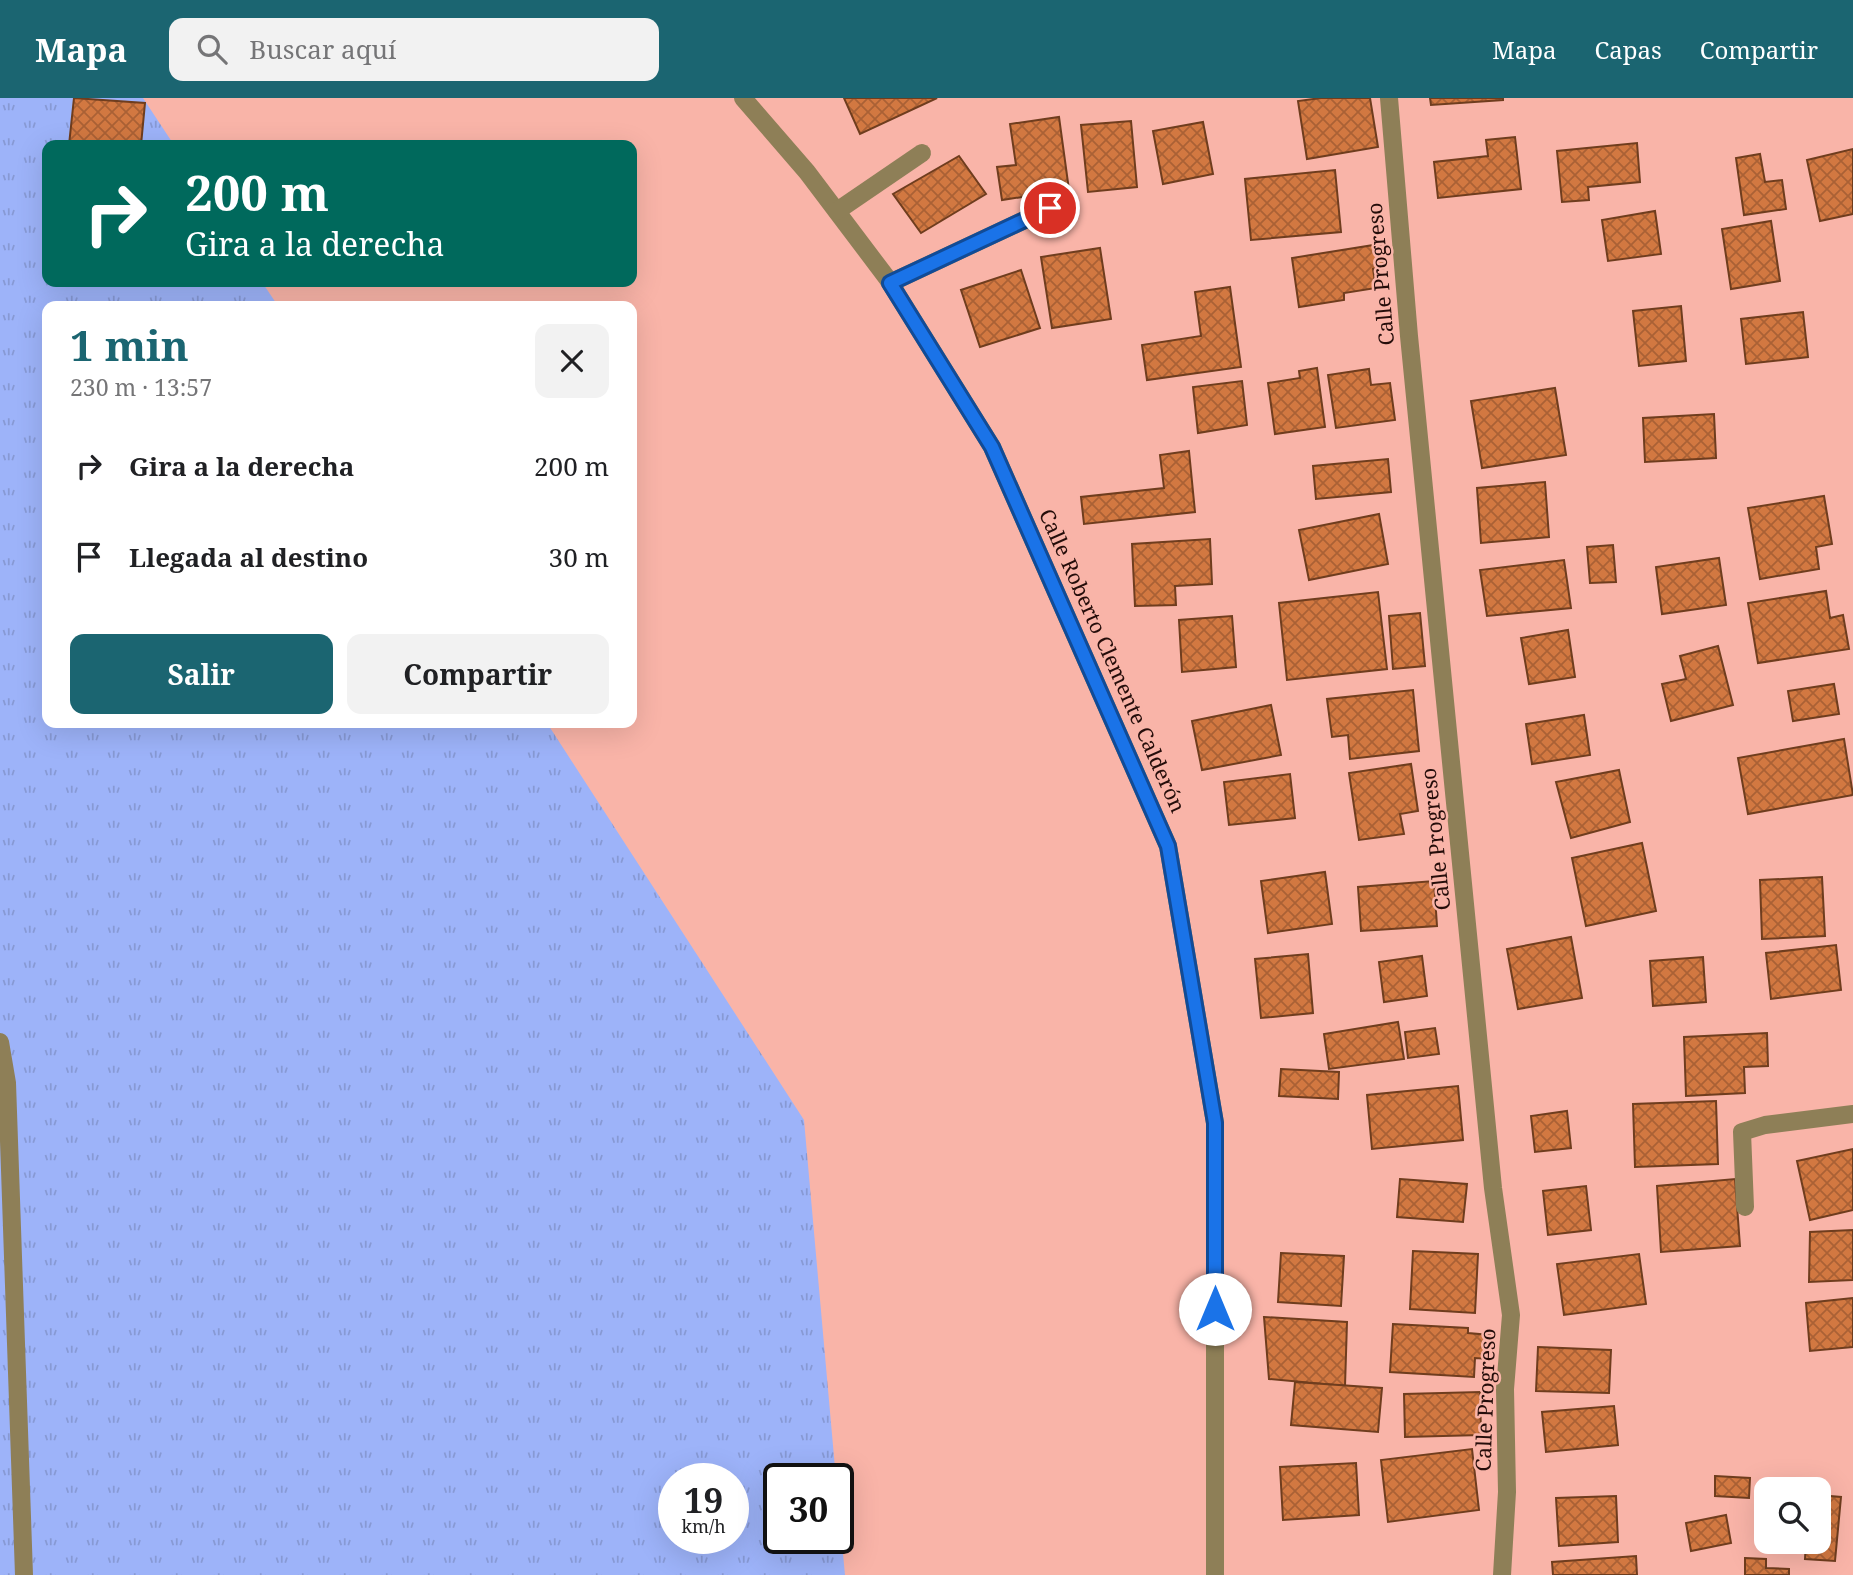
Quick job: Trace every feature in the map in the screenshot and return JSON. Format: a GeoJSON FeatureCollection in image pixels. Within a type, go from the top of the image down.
{"type":"FeatureCollection","features":[{"type":"Feature","properties":{"kind":"street","name":"Calle Roberto Clemente Calderón"},"geometry":{"type":"LineString","coordinates":[[743,98],[807,172],[890,283],[992,447],[1168,846],[1215,1123],[1215,1575]]}},
{"type":"Feature","properties":{"kind":"street","name":"Calle Progreso"},"geometry":{"type":"LineString","coordinates":[[1390,98],[1409,336],[1492,1174],[1511,1315],[1505,1389],[1507,1492],[1502,1575]]}},
{"type":"Feature","properties":{"kind":"street"},"geometry":{"type":"LineString","coordinates":[[836,211],[922,153]]}},
{"type":"Feature","properties":{"kind":"street"},"geometry":{"type":"LineString","coordinates":[[890,283],[1050,208]]}},
{"type":"Feature","properties":{"kind":"street"},"geometry":{"type":"LineString","coordinates":[[0,1042],[6,1083],[24,1575]]}},
{"type":"Feature","properties":{"kind":"street"},"geometry":{"type":"LineString","coordinates":[[1745,1207],[1742,1132],[1765,1125],[1853,1114]]}},
{"type":"Feature","properties":{"kind":"green space"},"geometry":{"type":"Polygon","coordinates":[[[0,98],[143,98],[171,140],[42,140],[42,287],[265,287],[275,301],[42,301],[42,728],[550,728],[804,1120],[835,1463],[763,1463],[763,1554],[843,1554],[845,1575],[0,1575],[0,98]]]}},
{"type":"Feature","properties":{"kind":"building"},"geometry":{"type":"Polygon","coordinates":[[[74,98],[145,103],[141,140],[70,140],[74,98]]]}},
{"type":"Feature","properties":{"kind":"building"},"geometry":{"type":"Polygon","coordinates":[[[844,98],[937,98],[860,134],[844,98]]]}},
{"type":"Feature","properties":{"kind":"building"},"geometry":{"type":"Polygon","coordinates":[[[1370,98],[1378,147],[1307,159],[1298,101],[1370,98]]]}},
{"type":"Feature","properties":{"kind":"building"},"geometry":{"type":"Polygon","coordinates":[[[1430,98],[1503,98],[1503,100],[1431,105],[1430,98]]]}},
{"type":"Feature","properties":{"kind":"building"},"geometry":{"type":"Polygon","coordinates":[[[1059,117],[1069,190],[1002,200],[997,167],[1016,165],[1010,124],[1059,117]]]}},
{"type":"Feature","properties":{"kind":"building"},"geometry":{"type":"Polygon","coordinates":[[[1131,121],[1137,187],[1088,192],[1081,125],[1131,121]]]}},
{"type":"Feature","properties":{"kind":"building"},"geometry":{"type":"Polygon","coordinates":[[[1203,122],[1213,174],[1163,184],[1153,131],[1203,122]]]}},
{"type":"Feature","properties":{"kind":"building"},"geometry":{"type":"Polygon","coordinates":[[[1515,137],[1521,189],[1438,198],[1434,162],[1488,156],[1486,140],[1515,137]]]}},
{"type":"Feature","properties":{"kind":"building"},"geometry":{"type":"Polygon","coordinates":[[[1637,143],[1640,182],[1588,187],[1589,200],[1562,202],[1557,151],[1637,143]]]}},
{"type":"Feature","properties":{"kind":"building"},"geometry":{"type":"Polygon","coordinates":[[[1853,149],[1853,214],[1820,221],[1807,160],[1853,149]]]}},
{"type":"Feature","properties":{"kind":"building"},"geometry":{"type":"Polygon","coordinates":[[[1760,154],[1765,182],[1782,180],[1786,209],[1744,215],[1736,158],[1760,154]]]}},
{"type":"Feature","properties":{"kind":"building"},"geometry":{"type":"Polygon","coordinates":[[[959,156],[986,194],[921,233],[893,194],[959,156]]]}},
{"type":"Feature","properties":{"kind":"building"},"geometry":{"type":"Polygon","coordinates":[[[1335,170],[1341,232],[1251,240],[1245,179],[1335,170]]]}},
{"type":"Feature","properties":{"kind":"building"},"geometry":{"type":"Polygon","coordinates":[[[1655,211],[1661,254],[1608,261],[1602,220],[1655,211]]]}},
{"type":"Feature","properties":{"kind":"building"},"geometry":{"type":"Polygon","coordinates":[[[1771,221],[1780,281],[1731,289],[1722,229],[1771,221]]]}},
{"type":"Feature","properties":{"kind":"building"},"geometry":{"type":"Polygon","coordinates":[[[1380,244],[1384,268],[1373,269],[1376,288],[1344,293],[1344,300],[1299,307],[1292,258],[1380,244]]]}},
{"type":"Feature","properties":{"kind":"building"},"geometry":{"type":"Polygon","coordinates":[[[1100,248],[1111,319],[1052,328],[1041,257],[1100,248]]]}},
{"type":"Feature","properties":{"kind":"building"},"geometry":{"type":"Polygon","coordinates":[[[1021,270],[1040,328],[980,347],[961,290],[1021,270]]]}},
{"type":"Feature","properties":{"kind":"building"},"geometry":{"type":"Polygon","coordinates":[[[1230,287],[1241,367],[1147,380],[1142,345],[1201,336],[1195,292],[1230,287]]]}},
{"type":"Feature","properties":{"kind":"building"},"geometry":{"type":"Polygon","coordinates":[[[1681,306],[1686,361],[1639,366],[1633,311],[1681,306]]]}},
{"type":"Feature","properties":{"kind":"building"},"geometry":{"type":"Polygon","coordinates":[[[1803,312],[1808,357],[1746,364],[1741,319],[1803,312]]]}},
{"type":"Feature","properties":{"kind":"building"},"geometry":{"type":"Polygon","coordinates":[[[1317,368],[1325,427],[1275,434],[1268,383],[1300,378],[1299,371],[1317,368]]]}},
{"type":"Feature","properties":{"kind":"building"},"geometry":{"type":"Polygon","coordinates":[[[1369,369],[1371,385],[1390,383],[1395,420],[1336,428],[1328,375],[1369,369]]]}},
{"type":"Feature","properties":{"kind":"building"},"geometry":{"type":"Polygon","coordinates":[[[1242,381],[1247,425],[1198,433],[1193,387],[1242,381]]]}},
{"type":"Feature","properties":{"kind":"building"},"geometry":{"type":"Polygon","coordinates":[[[1555,388],[1566,455],[1482,468],[1471,401],[1555,388]]]}},
{"type":"Feature","properties":{"kind":"building"},"geometry":{"type":"Polygon","coordinates":[[[1714,414],[1716,458],[1645,462],[1643,418],[1714,414]]]}},
{"type":"Feature","properties":{"kind":"building"},"geometry":{"type":"Polygon","coordinates":[[[1189,451],[1195,512],[1084,524],[1081,497],[1164,488],[1160,455],[1189,451]]]}},
{"type":"Feature","properties":{"kind":"building"},"geometry":{"type":"Polygon","coordinates":[[[1388,459],[1391,492],[1316,499],[1313,466],[1388,459]]]}},
{"type":"Feature","properties":{"kind":"building"},"geometry":{"type":"Polygon","coordinates":[[[1545,482],[1549,537],[1481,543],[1477,488],[1545,482]]]}},
{"type":"Feature","properties":{"kind":"building"},"geometry":{"type":"Polygon","coordinates":[[[1824,496],[1832,544],[1816,547],[1819,569],[1760,579],[1748,508],[1824,496]]]}},
{"type":"Feature","properties":{"kind":"building"},"geometry":{"type":"Polygon","coordinates":[[[1379,514],[1388,564],[1309,580],[1299,530],[1379,514]]]}},
{"type":"Feature","properties":{"kind":"building"},"geometry":{"type":"Polygon","coordinates":[[[1210,539],[1212,584],[1175,586],[1176,605],[1135,606],[1132,544],[1210,539]]]}},
{"type":"Feature","properties":{"kind":"building"},"geometry":{"type":"Polygon","coordinates":[[[1613,545],[1616,582],[1590,583],[1587,547],[1613,545]]]}},
{"type":"Feature","properties":{"kind":"building"},"geometry":{"type":"Polygon","coordinates":[[[1719,558],[1726,605],[1662,614],[1656,567],[1719,558]]]}},
{"type":"Feature","properties":{"kind":"building"},"geometry":{"type":"Polygon","coordinates":[[[1564,560],[1571,608],[1487,616],[1480,570],[1564,560]]]}},
{"type":"Feature","properties":{"kind":"building"},"geometry":{"type":"Polygon","coordinates":[[[1826,591],[1830,618],[1843,615],[1849,649],[1758,663],[1748,603],[1826,591]]]}},
{"type":"Feature","properties":{"kind":"building"},"geometry":{"type":"Polygon","coordinates":[[[1378,592],[1387,669],[1287,680],[1279,603],[1378,592]]]}},
{"type":"Feature","properties":{"kind":"building"},"geometry":{"type":"Polygon","coordinates":[[[1420,613],[1425,666],[1393,669],[1389,616],[1420,613]]]}},
{"type":"Feature","properties":{"kind":"building"},"geometry":{"type":"Polygon","coordinates":[[[1232,616],[1236,667],[1182,672],[1179,620],[1232,616]]]}},
{"type":"Feature","properties":{"kind":"building"},"geometry":{"type":"Polygon","coordinates":[[[1568,630],[1575,677],[1529,684],[1521,638],[1568,630]]]}},
{"type":"Feature","properties":{"kind":"building"},"geometry":{"type":"Polygon","coordinates":[[[1718,646],[1733,705],[1671,721],[1662,684],[1686,679],[1680,656],[1718,646]]]}},
{"type":"Feature","properties":{"kind":"building"},"geometry":{"type":"Polygon","coordinates":[[[1834,684],[1839,714],[1793,721],[1788,691],[1834,684]]]}},
{"type":"Feature","properties":{"kind":"building"},"geometry":{"type":"Polygon","coordinates":[[[1413,690],[1419,751],[1350,759],[1348,735],[1332,737],[1327,699],[1413,690]]]}},
{"type":"Feature","properties":{"kind":"building"},"geometry":{"type":"Polygon","coordinates":[[[1271,705],[1281,755],[1202,770],[1192,721],[1271,705]]]}},
{"type":"Feature","properties":{"kind":"building"},"geometry":{"type":"Polygon","coordinates":[[[1584,715],[1590,755],[1532,764],[1526,724],[1584,715]]]}},
{"type":"Feature","properties":{"kind":"building"},"geometry":{"type":"Polygon","coordinates":[[[1844,739],[1853,795],[1748,814],[1738,758],[1844,739]]]}},
{"type":"Feature","properties":{"kind":"building"},"geometry":{"type":"Polygon","coordinates":[[[1411,764],[1418,811],[1400,814],[1404,834],[1359,840],[1349,773],[1411,764]]]}},
{"type":"Feature","properties":{"kind":"building"},"geometry":{"type":"Polygon","coordinates":[[[1619,770],[1630,822],[1571,838],[1556,782],[1619,770]]]}},
{"type":"Feature","properties":{"kind":"building"},"geometry":{"type":"Polygon","coordinates":[[[1290,774],[1295,818],[1229,825],[1224,782],[1290,774]]]}},
{"type":"Feature","properties":{"kind":"building"},"geometry":{"type":"Polygon","coordinates":[[[1642,843],[1656,911],[1586,926],[1572,858],[1642,843]]]}},
{"type":"Feature","properties":{"kind":"building"},"geometry":{"type":"Polygon","coordinates":[[[1325,872],[1332,924],[1268,933],[1261,881],[1325,872]]]}},
{"type":"Feature","properties":{"kind":"building"},"geometry":{"type":"Polygon","coordinates":[[[1822,877],[1825,936],[1762,939],[1760,880],[1822,877]]]}},
{"type":"Feature","properties":{"kind":"building"},"geometry":{"type":"Polygon","coordinates":[[[1434,881],[1437,926],[1361,931],[1358,887],[1434,881]]]}},
{"type":"Feature","properties":{"kind":"building"},"geometry":{"type":"Polygon","coordinates":[[[1571,937],[1582,998],[1518,1009],[1507,949],[1571,937]]]}},
{"type":"Feature","properties":{"kind":"building"},"geometry":{"type":"Polygon","coordinates":[[[1836,945],[1841,990],[1771,999],[1766,953],[1836,945]]]}},
{"type":"Feature","properties":{"kind":"building"},"geometry":{"type":"Polygon","coordinates":[[[1308,954],[1313,1013],[1261,1018],[1255,959],[1308,954]]]}},
{"type":"Feature","properties":{"kind":"building"},"geometry":{"type":"Polygon","coordinates":[[[1422,956],[1427,996],[1384,1002],[1379,962],[1422,956]]]}},
{"type":"Feature","properties":{"kind":"building"},"geometry":{"type":"Polygon","coordinates":[[[1703,957],[1706,1002],[1653,1006],[1650,961],[1703,957]]]}},
{"type":"Feature","properties":{"kind":"building"},"geometry":{"type":"Polygon","coordinates":[[[1398,1022],[1404,1059],[1329,1069],[1324,1034],[1398,1022]]]}},
{"type":"Feature","properties":{"kind":"building"},"geometry":{"type":"Polygon","coordinates":[[[1435,1028],[1439,1054],[1408,1058],[1405,1032],[1435,1028]]]}},
{"type":"Feature","properties":{"kind":"building"},"geometry":{"type":"Polygon","coordinates":[[[1767,1033],[1768,1066],[1744,1067],[1745,1093],[1686,1096],[1684,1037],[1767,1033]]]}},
{"type":"Feature","properties":{"kind":"building"},"geometry":{"type":"Polygon","coordinates":[[[1281,1069],[1339,1072],[1338,1099],[1279,1096],[1281,1069]]]}},
{"type":"Feature","properties":{"kind":"building"},"geometry":{"type":"Polygon","coordinates":[[[1458,1086],[1463,1140],[1372,1149],[1367,1095],[1458,1086]]]}},
{"type":"Feature","properties":{"kind":"building"},"geometry":{"type":"Polygon","coordinates":[[[1716,1101],[1718,1164],[1635,1167],[1633,1104],[1716,1101]]]}},
{"type":"Feature","properties":{"kind":"building"},"geometry":{"type":"Polygon","coordinates":[[[1567,1111],[1571,1148],[1535,1152],[1531,1116],[1567,1111]]]}},
{"type":"Feature","properties":{"kind":"building"},"geometry":{"type":"Polygon","coordinates":[[[1853,1149],[1853,1210],[1810,1220],[1797,1161],[1853,1149]]]}},
{"type":"Feature","properties":{"kind":"building"},"geometry":{"type":"Polygon","coordinates":[[[1400,1179],[1467,1184],[1463,1222],[1397,1217],[1400,1179]]]}},
{"type":"Feature","properties":{"kind":"building"},"geometry":{"type":"Polygon","coordinates":[[[1735,1179],[1740,1246],[1661,1252],[1657,1186],[1735,1179]]]}},
{"type":"Feature","properties":{"kind":"building"},"geometry":{"type":"Polygon","coordinates":[[[1586,1186],[1591,1230],[1548,1235],[1543,1191],[1586,1186]]]}},
{"type":"Feature","properties":{"kind":"building"},"geometry":{"type":"Polygon","coordinates":[[[1853,1230],[1853,1280],[1809,1282],[1810,1232],[1853,1230]]]}},
{"type":"Feature","properties":{"kind":"building"},"geometry":{"type":"Polygon","coordinates":[[[1413,1251],[1478,1254],[1475,1313],[1410,1309],[1413,1251]]]}},
{"type":"Feature","properties":{"kind":"building"},"geometry":{"type":"Polygon","coordinates":[[[1281,1253],[1344,1256],[1341,1306],[1278,1302],[1281,1253]]]}},
{"type":"Feature","properties":{"kind":"building"},"geometry":{"type":"Polygon","coordinates":[[[1639,1254],[1646,1304],[1564,1315],[1557,1264],[1639,1254]]]}},
{"type":"Feature","properties":{"kind":"building"},"geometry":{"type":"Polygon","coordinates":[[[1853,1298],[1853,1347],[1810,1351],[1806,1303],[1853,1298]]]}},
{"type":"Feature","properties":{"kind":"building"},"geometry":{"type":"Polygon","coordinates":[[[1264,1317],[1347,1322],[1345,1386],[1269,1379],[1264,1317]]]}},
{"type":"Feature","properties":{"kind":"building"},"geometry":{"type":"Polygon","coordinates":[[[1393,1324],[1468,1328],[1468,1333],[1490,1335],[1489,1359],[1475,1358],[1474,1377],[1390,1372],[1393,1324]]]}},
{"type":"Feature","properties":{"kind":"building"},"geometry":{"type":"Polygon","coordinates":[[[1538,1347],[1611,1350],[1609,1393],[1536,1391],[1538,1347]]]}},
{"type":"Feature","properties":{"kind":"building"},"geometry":{"type":"Polygon","coordinates":[[[1295,1382],[1382,1388],[1378,1432],[1291,1425],[1295,1382]]]}},
{"type":"Feature","properties":{"kind":"building"},"geometry":{"type":"Polygon","coordinates":[[[1480,1392],[1481,1435],[1405,1437],[1404,1394],[1480,1392]]]}},
{"type":"Feature","properties":{"kind":"building"},"geometry":{"type":"Polygon","coordinates":[[[1614,1406],[1618,1445],[1546,1452],[1542,1412],[1614,1406]]]}},
{"type":"Feature","properties":{"kind":"building"},"geometry":{"type":"Polygon","coordinates":[[[1472,1449],[1479,1510],[1388,1522],[1381,1460],[1472,1449]]]}},
{"type":"Feature","properties":{"kind":"building"},"geometry":{"type":"Polygon","coordinates":[[[1356,1463],[1359,1515],[1283,1520],[1280,1467],[1356,1463]]]}},
{"type":"Feature","properties":{"kind":"building"},"geometry":{"type":"Polygon","coordinates":[[[1715,1476],[1750,1478],[1749,1498],[1715,1496],[1715,1476]]]}},
{"type":"Feature","properties":{"kind":"building"},"geometry":{"type":"Polygon","coordinates":[[[1616,1496],[1618,1542],[1559,1546],[1556,1498],[1616,1496]]]}},
{"type":"Feature","properties":{"kind":"building"},"geometry":{"type":"Polygon","coordinates":[[[1831,1496],[1841,1497],[1835,1561],[1805,1559],[1805,1554],[1831,1554],[1831,1496]]]}},
{"type":"Feature","properties":{"kind":"building"},"geometry":{"type":"Polygon","coordinates":[[[1726,1515],[1731,1543],[1691,1551],[1686,1523],[1726,1515]]]}},
{"type":"Feature","properties":{"kind":"building"},"geometry":{"type":"Polygon","coordinates":[[[1636,1556],[1637,1575],[1553,1575],[1552,1562],[1636,1556]]]}},
{"type":"Feature","properties":{"kind":"building"},"geometry":{"type":"Polygon","coordinates":[[[1745,1558],[1766,1559],[1766,1568],[1789,1569],[1789,1575],[1745,1575],[1745,1558]]]}},
{"type":"Feature","properties":{"kind":"route"},"geometry":{"type":"LineString","coordinates":[[1050,208],[890,283],[992,447],[1168,846],[1215,1123],[1215,1309]]}}]}
